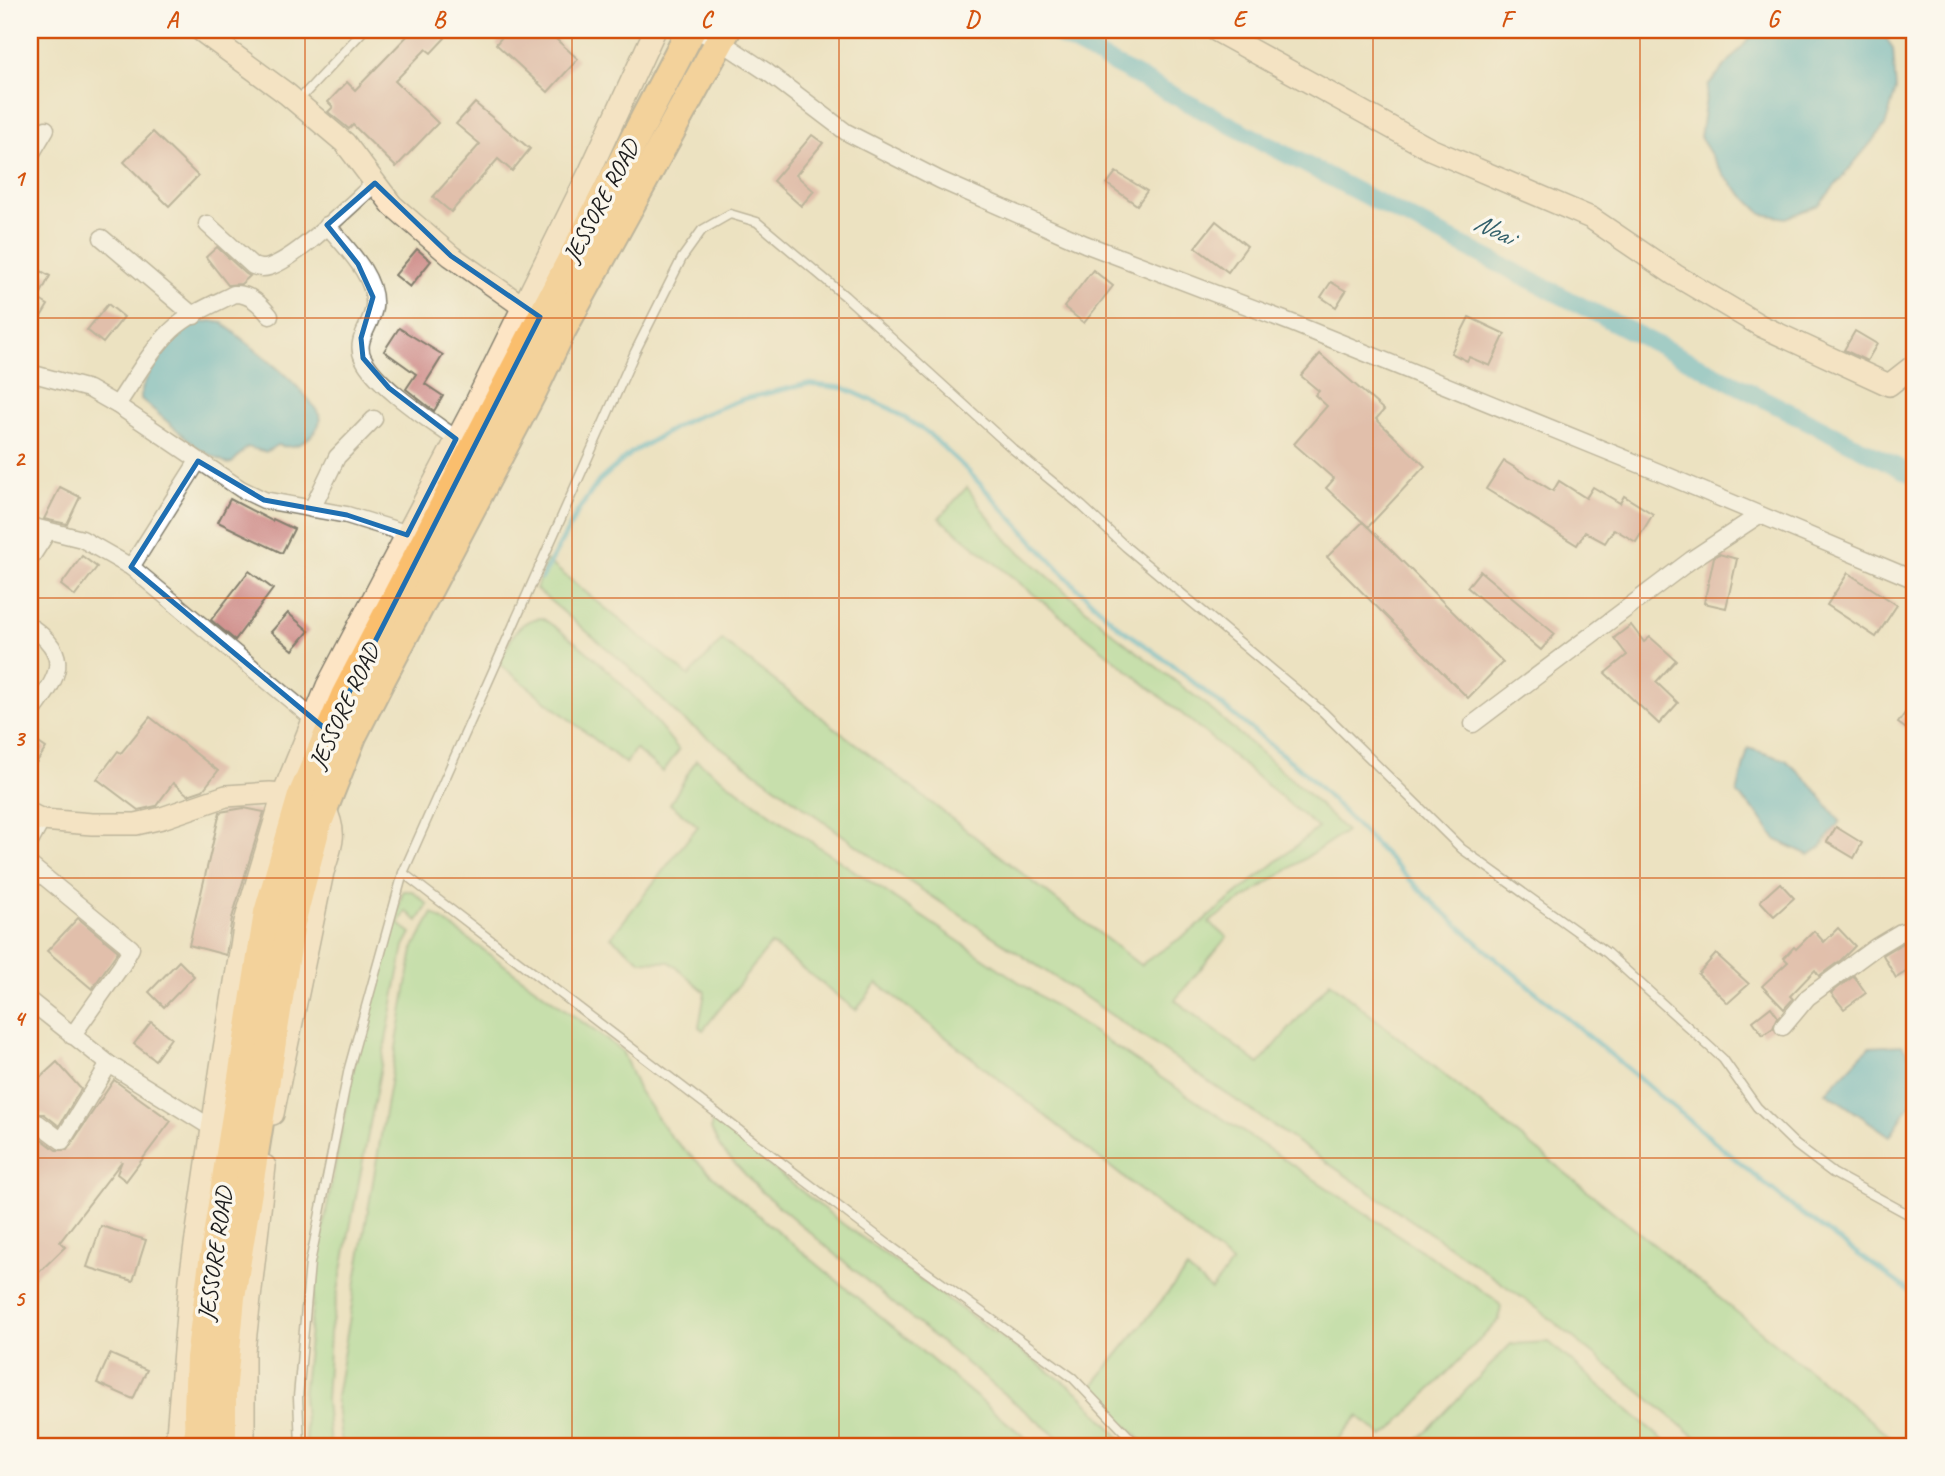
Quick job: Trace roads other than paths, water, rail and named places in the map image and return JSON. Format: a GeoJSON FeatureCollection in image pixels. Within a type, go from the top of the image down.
{"type":"FeatureCollection","features":[{"type":"Feature","properties":{"kind":"highway","name":"JESSORE ROAD"},"geometry":{"type":"LineString","coordinates":[[199,1446],[201,1358],[209,1289],[268,913],[321,725],[417,537],[541,318],[692,30]]}},
{"type":"Feature","properties":{"kind":"highway"},"geometry":{"type":"LineString","coordinates":[[222,1446],[225,1343],[266,1070],[291,923],[306,862],[324,806],[352,736],[531,394],[541,318],[723,36]]}},
{"type":"Feature","properties":{"kind":"street"},"geometry":{"type":"LineString","coordinates":[[200,30],[297,102],[345,143],[392,205],[451,256],[541,318]]}},
{"type":"Feature","properties":{"kind":"street"},"geometry":{"type":"LineString","coordinates":[[30,373],[89,389],[241,489],[264,500],[348,515],[417,537],[456,439],[541,318],[590,171],[655,30]]}},
{"type":"Feature","properties":{"kind":"street"},"geometry":{"type":"LineString","coordinates":[[692,30],[723,36],[846,132],[940,180],[1085,244],[1317,333],[1915,580]]}},
{"type":"Feature","properties":{"kind":"street"},"geometry":{"type":"LineString","coordinates":[[1215,30],[1430,149],[1591,218],[1675,275],[1761,326],[1889,386],[1915,367]]}},
{"type":"Feature","properties":{"kind":"street"},"geometry":{"type":"LineString","coordinates":[[30,156],[46,130]]}},
{"type":"Feature","properties":{"kind":"street"},"geometry":{"type":"LineString","coordinates":[[207,224],[253,266],[261,268],[281,262],[375,183]]}},
{"type":"Feature","properties":{"kind":"street"},"geometry":{"type":"LineString","coordinates":[[327,225],[358,264],[373,297],[374,309],[360,346],[363,358],[389,388],[456,439]]}},
{"type":"Feature","properties":{"kind":"street"},"geometry":{"type":"LineString","coordinates":[[102,238],[194,316]]}},
{"type":"Feature","properties":{"kind":"street"},"geometry":{"type":"LineString","coordinates":[[117,405],[172,330],[194,316],[226,298],[243,294],[270,316]]}},
{"type":"Feature","properties":{"kind":"street"},"geometry":{"type":"LineString","coordinates":[[312,509],[337,457],[374,419]]}},
{"type":"Feature","properties":{"kind":"street"},"geometry":{"type":"LineString","coordinates":[[131,567],[198,461]]}},
{"type":"Feature","properties":{"kind":"street"},"geometry":{"type":"LineString","coordinates":[[1473,724],[1691,560],[1759,515]]}},
{"type":"Feature","properties":{"kind":"street"},"geometry":{"type":"LineString","coordinates":[[30,526],[82,538],[131,567],[321,725],[283,794],[245,922],[190,1279],[176,1446]]}},
{"type":"Feature","properties":{"kind":"street"},"geometry":{"type":"LineString","coordinates":[[30,559],[48,531]]}},
{"type":"Feature","properties":{"kind":"street"},"geometry":{"type":"LineString","coordinates":[[30,626],[54,648],[59,659],[56,673],[30,715]]}},
{"type":"Feature","properties":{"kind":"street"},"geometry":{"type":"LineString","coordinates":[[30,842],[36,817],[92,824],[136,824],[226,796],[283,794]]}},
{"type":"Feature","properties":{"kind":"street"},"geometry":{"type":"LineString","coordinates":[[244,1446],[244,1351],[268,1139],[323,872],[333,843],[333,823],[324,806]]}},
{"type":"Feature","properties":{"kind":"street"},"geometry":{"type":"LineString","coordinates":[[30,865],[131,948],[72,1036]]}},
{"type":"Feature","properties":{"kind":"street"},"geometry":{"type":"LineString","coordinates":[[1783,1027],[1808,997],[1876,947],[1901,932],[1915,929]]}},
{"type":"Feature","properties":{"kind":"street"},"geometry":{"type":"LineString","coordinates":[[30,1001],[109,1064],[212,1128]]}},
{"type":"Feature","properties":{"kind":"street"},"geometry":{"type":"LineString","coordinates":[[32,1124],[62,1141],[109,1064]]}},
{"type":"Feature","properties":{"kind":"lane"},"geometry":{"type":"LineString","coordinates":[[297,102],[364,30]]}},
{"type":"Feature","properties":{"kind":"lane"},"geometry":{"type":"LineString","coordinates":[[300,1446],[298,1397],[310,1263],[349,1068],[403,873],[641,340],[682,257],[702,230],[730,214],[757,222],[845,296],[1014,450],[1323,712],[1462,849],[1607,953],[1723,1059],[1757,1107],[1796,1145],[1833,1173],[1915,1218]]}},
{"type":"Feature","properties":{"kind":"lane"},"geometry":{"type":"LineString","coordinates":[[403,873],[889,1245],[1073,1378],[1138,1446]]}},
{"type":"Feature","properties":{"kind":"water"},"geometry":{"type":"Polygon","coordinates":[[[1757,30],[1880,30],[1893,48],[1896,90],[1885,126],[1819,205],[1786,218],[1762,214],[1724,176],[1700,137],[1708,85],[1757,30]]]}},
{"type":"Feature","properties":{"kind":"water"},"geometry":{"type":"Polygon","coordinates":[[[211,321],[223,323],[304,394],[321,419],[310,437],[291,446],[277,445],[266,452],[247,447],[228,464],[199,449],[141,399],[150,372],[172,343],[188,328],[211,321]]]}},
{"type":"Feature","properties":{"kind":"water"},"geometry":{"type":"Polygon","coordinates":[[[1748,748],[1786,760],[1810,783],[1840,821],[1821,847],[1809,855],[1776,840],[1758,814],[1737,794],[1748,748]]]}},
{"type":"Feature","properties":{"kind":"water"},"geometry":{"type":"Polygon","coordinates":[[[1902,1045],[1915,1065],[1915,1097],[1890,1136],[1826,1092],[1869,1047],[1902,1045]]]}},
{"type":"Feature","properties":{"kind":"waterway","name":"Noai"},"geometry":{"type":"LineString","coordinates":[[1049,30],[1362,194],[1915,476]]}},
{"type":"Feature","properties":{"kind":"waterway"},"geometry":{"type":"LineString","coordinates":[[542,578],[578,511],[599,481],[631,453],[688,420],[743,399],[807,384],[844,388],[891,409],[928,433],[966,469],[1074,585],[1118,626],[1171,664],[1304,772],[1427,897],[1487,951],[1794,1208],[1915,1295]]}}]}
